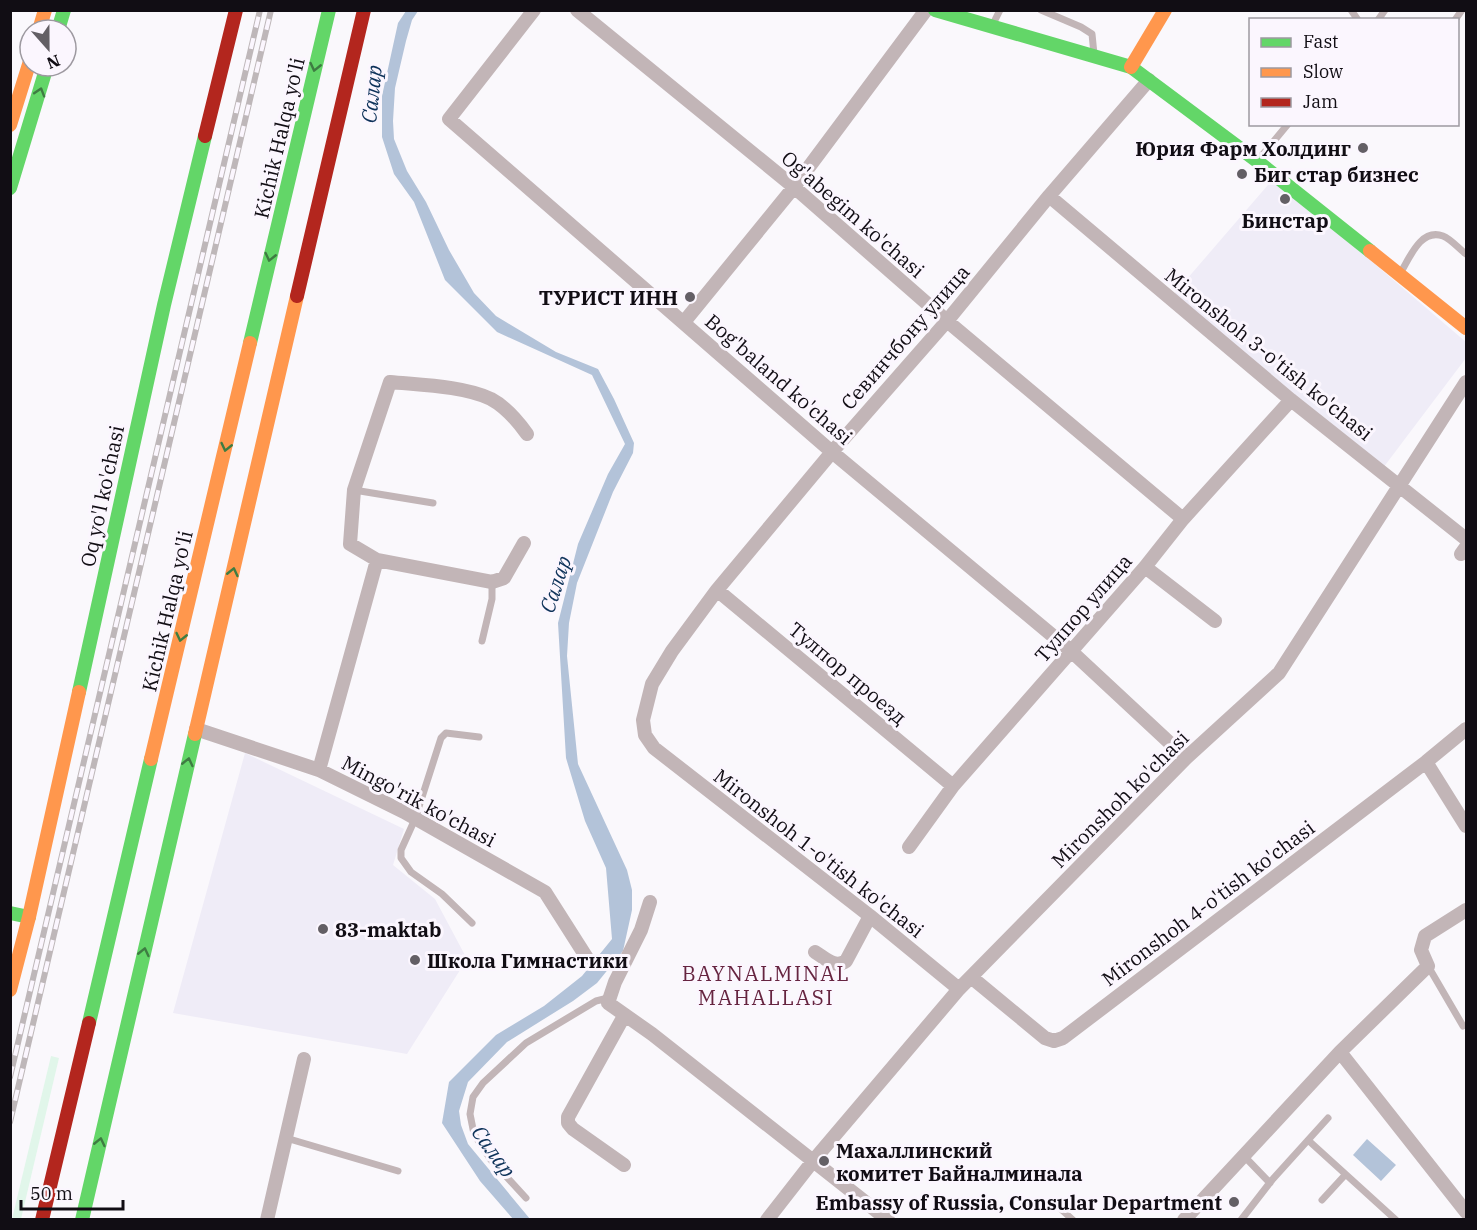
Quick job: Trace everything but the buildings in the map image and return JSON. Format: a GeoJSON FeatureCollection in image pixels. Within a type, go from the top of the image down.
{"type":"FeatureCollection","features":[{"type":"Feature","properties":{"kind":"main road","name":"Oq yo'l ko'chasi"},"geometry":{"type":"LineString","coordinates":[[10,990],[29,917],[164,305],[236,10]]}},
{"type":"Feature","properties":{"kind":"main road","name":"Kichik Halqa yo'li"},"geometry":{"type":"LineString","coordinates":[[42,1220],[329,10]]}},
{"type":"Feature","properties":{"kind":"main road"},"geometry":{"type":"LineString","coordinates":[[84,1219],[364,10]]}},
{"type":"Feature","properties":{"kind":"main road"},"geometry":{"type":"LineString","coordinates":[[935,10],[974,19],[992,27],[1131,67],[1257,161],[1467,328]]}},
{"type":"Feature","properties":{"kind":"main road"},"geometry":{"type":"LineString","coordinates":[[1131,67],[1165,10]]}},
{"type":"Feature","properties":{"kind":"main road"},"geometry":{"type":"LineString","coordinates":[[25,78],[10,126],[27,132]]}},
{"type":"Feature","properties":{"kind":"main road"},"geometry":{"type":"LineString","coordinates":[[10,188],[43,78]]}},
{"type":"Feature","properties":{"kind":"main road"},"geometry":{"type":"LineString","coordinates":[[10,913],[29,917]]}},
{"type":"Feature","properties":{"kind":"street","name":"Bog'baland ko'chasi"},"geometry":{"type":"LineString","coordinates":[[534,10],[449,118],[832,452],[1071,651],[1186,758]]}},
{"type":"Feature","properties":{"kind":"street","name":"Og'abegim ko'chasi"},"geometry":{"type":"LineString","coordinates":[[577,10],[794,187],[947,321],[1183,519]]}},
{"type":"Feature","properties":{"kind":"street"},"geometry":{"type":"LineString","coordinates":[[684,322],[794,187],[926,10]]}},
{"type":"Feature","properties":{"kind":"street","name":"Севинчбону улица"},"geometry":{"type":"LineString","coordinates":[[654,748],[645,735],[643,720],[651,684],[717,590],[1149,80]]}},
{"type":"Feature","properties":{"kind":"street","name":"Mironshoh 3-o'tish ko'chasi"},"geometry":{"type":"LineString","coordinates":[[1049,196],[1291,400],[1467,539]]}},
{"type":"Feature","properties":{"kind":"street"},"geometry":{"type":"LineString","coordinates":[[524,543],[504,578],[492,582],[377,560],[350,544],[354,490],[390,382],[465,391],[491,399],[514,416],[527,434]]}},
{"type":"Feature","properties":{"kind":"street","name":"Mironshoh ko'chasi"},"geometry":{"type":"LineString","coordinates":[[767,1220],[813,1161],[959,989],[1186,758],[1279,673],[1467,382]]}},
{"type":"Feature","properties":{"kind":"street","name":"Тулпор улица"},"geometry":{"type":"LineString","coordinates":[[909,847],[953,786],[1145,567],[1183,519],[1291,400]]}},
{"type":"Feature","properties":{"kind":"street"},"geometry":{"type":"LineString","coordinates":[[319,770],[377,560]]}},
{"type":"Feature","properties":{"kind":"street"},"geometry":{"type":"LineString","coordinates":[[1145,567],[1215,621]]}},
{"type":"Feature","properties":{"kind":"street","name":"Тулпор проезд"},"geometry":{"type":"LineString","coordinates":[[717,590],[953,786]]}},
{"type":"Feature","properties":{"kind":"street","name":"Mingo'rik ko'chasi"},"geometry":{"type":"LineString","coordinates":[[196,729],[319,770],[416,819],[544,892],[587,958]]}},
{"type":"Feature","properties":{"kind":"street","name":"Mironshoh 4-o'tish ko'chasi"},"geometry":{"type":"LineString","coordinates":[[971,977],[1045,1038],[1054,1041],[1063,1038],[1467,729]]}},
{"type":"Feature","properties":{"kind":"street","name":"Mironshoh 1-o'tish ko'chasi"},"geometry":{"type":"LineString","coordinates":[[654,748],[870,916],[959,989]]}},
{"type":"Feature","properties":{"kind":"street"},"geometry":{"type":"LineString","coordinates":[[1426,762],[1467,826]]}},
{"type":"Feature","properties":{"kind":"street"},"geometry":{"type":"LineString","coordinates":[[650,902],[640,930],[608,998],[608,1003],[652,1034],[888,1220]]}},
{"type":"Feature","properties":{"kind":"street"},"geometry":{"type":"LineString","coordinates":[[1184,1220],[1340,1052],[1428,966],[1421,950],[1425,936],[1467,910]]}},
{"type":"Feature","properties":{"kind":"street"},"geometry":{"type":"LineString","coordinates":[[815,952],[836,965],[842,964],[846,961],[870,916]]}},
{"type":"Feature","properties":{"kind":"street"},"geometry":{"type":"LineString","coordinates":[[624,1016],[568,1117],[568,1123],[573,1129],[624,1165]]}},
{"type":"Feature","properties":{"kind":"street"},"geometry":{"type":"LineString","coordinates":[[1340,1052],[1467,1212]]}},
{"type":"Feature","properties":{"kind":"street"},"geometry":{"type":"LineString","coordinates":[[267,1220],[304,1059]]}},
{"type":"Feature","properties":{"kind":"lane"},"geometry":{"type":"LineString","coordinates":[[992,27],[1000,10]]}},
{"type":"Feature","properties":{"kind":"lane"},"geometry":{"type":"LineString","coordinates":[[1041,10],[1092,34],[1095,57]]}},
{"type":"Feature","properties":{"kind":"lane"},"geometry":{"type":"LineString","coordinates":[[1257,161],[1286,126]]}},
{"type":"Feature","properties":{"kind":"lane"},"geometry":{"type":"LineString","coordinates":[[1400,274],[1422,238],[1432,235],[1444,236],[1466,254]]}},
{"type":"Feature","properties":{"kind":"lane"},"geometry":{"type":"LineString","coordinates":[[354,490],[433,503]]}},
{"type":"Feature","properties":{"kind":"lane"},"geometry":{"type":"LineString","coordinates":[[482,641],[492,599],[492,582]]}},
{"type":"Feature","properties":{"kind":"lane"},"geometry":{"type":"LineString","coordinates":[[472,923],[442,894],[411,872],[401,858],[401,850],[416,819],[441,738],[446,734],[478,737]]}},
{"type":"Feature","properties":{"kind":"lane"},"geometry":{"type":"LineString","coordinates":[[1428,966],[1462,1026]]}},
{"type":"Feature","properties":{"kind":"lane"},"geometry":{"type":"LineString","coordinates":[[526,1198],[491,1160],[474,1134],[470,1114],[473,1097],[491,1075],[526,1043],[596,1001],[608,998]]}},
{"type":"Feature","properties":{"kind":"lane"},"geometry":{"type":"LineString","coordinates":[[1241,1220],[1270,1183],[1329,1118]]}},
{"type":"Feature","properties":{"kind":"lane"},"geometry":{"type":"LineString","coordinates":[[286,1138],[398,1171]]}},
{"type":"Feature","properties":{"kind":"lane"},"geometry":{"type":"LineString","coordinates":[[1309,1141],[1396,1220]]}},
{"type":"Feature","properties":{"kind":"lane"},"geometry":{"type":"LineString","coordinates":[[1243,1155],[1270,1183]]}},
{"type":"Feature","properties":{"kind":"lane"},"geometry":{"type":"LineString","coordinates":[[1322,1200],[1345,1175]]}},
{"type":"Feature","properties":{"kind":"lane"},"geometry":{"type":"LineString","coordinates":[[1054,1203],[1073,1220]]}},
{"type":"Feature","properties":{"kind":"shaded area"},"geometry":{"type":"Polygon","coordinates":[[[1274,178],[1466,342],[1466,358],[1383,468],[1174,294],[1274,178]]]}},
{"type":"Feature","properties":{"kind":"shaded area","name":"83-maktab"},"geometry":{"type":"Polygon","coordinates":[[[245,753],[404,829],[393,865],[435,899],[467,959],[407,1054],[173,1013],[245,753]]]}},
{"type":"Feature","properties":{"kind":"green space"},"geometry":{"type":"Polygon","coordinates":[[[51,1056],[59,1058],[21,1219],[12,1219],[51,1056]]]}},
{"type":"Feature","properties":{"kind":"water","name":"Салар"},"geometry":{"type":"Polygon","coordinates":[[[406,11],[418,11],[412,20],[395,88],[393,121],[394,139],[407,171],[474,293],[496,316],[556,352],[598,369],[634,443],[633,453],[613,492],[577,583],[569,623],[567,656],[578,764],[627,870],[632,890],[632,910],[623,951],[597,983],[573,1001],[507,1042],[468,1082],[459,1111],[468,1144],[530,1219],[513,1219],[480,1181],[442,1123],[449,1082],[496,1035],[544,1006],[582,976],[612,939],[606,868],[585,821],[566,758],[558,623],[578,544],[608,474],[625,444],[592,375],[497,332],[445,280],[414,202],[394,174],[382,137],[382,96],[398,23],[406,11]]]}},
{"type":"Feature","properties":{"kind":"water"},"geometry":{"type":"Polygon","coordinates":[[[1367,1139],[1396,1165],[1381,1181],[1353,1155],[1367,1139]]]}},
{"type":"Feature","properties":{"kind":"railway"},"geometry":{"type":"LineString","coordinates":[[10,1077],[260,10]]}},
{"type":"Feature","properties":{"kind":"railway"},"geometry":{"type":"LineString","coordinates":[[10,1122],[271,10]]}},
{"type":"Feature","properties":{"kind":"traffic: fast"},"geometry":{"type":"LineString","coordinates":[[62,18],[64,10]]}},
{"type":"Feature","properties":{"kind":"traffic: fast"},"geometry":{"type":"LineString","coordinates":[[250,343],[329,10]]}},
{"type":"Feature","properties":{"kind":"traffic: fast"},"geometry":{"type":"LineString","coordinates":[[935,10],[1131,67],[1257,161],[1370,251]]}},
{"type":"Feature","properties":{"kind":"traffic: fast"},"geometry":{"type":"LineString","coordinates":[[10,188],[43,78]]}},
{"type":"Feature","properties":{"kind":"traffic: fast"},"geometry":{"type":"LineString","coordinates":[[79,692],[164,305],[205,136]]}},
{"type":"Feature","properties":{"kind":"traffic: fast"},"geometry":{"type":"LineString","coordinates":[[82,1220],[195,734]]}},
{"type":"Feature","properties":{"kind":"traffic: fast"},"geometry":{"type":"LineString","coordinates":[[89,1023],[151,759]]}},
{"type":"Feature","properties":{"kind":"traffic: fast"},"geometry":{"type":"LineString","coordinates":[[10,913],[29,917]]}},
{"type":"Feature","properties":{"kind":"traffic: slow"},"geometry":{"type":"LineString","coordinates":[[43,18],[45,10]]}},
{"type":"Feature","properties":{"kind":"traffic: slow"},"geometry":{"type":"LineString","coordinates":[[1131,67],[1165,10]]}},
{"type":"Feature","properties":{"kind":"traffic: slow"},"geometry":{"type":"LineString","coordinates":[[10,125],[25,78]]}},
{"type":"Feature","properties":{"kind":"traffic: slow"},"geometry":{"type":"LineString","coordinates":[[1370,251],[1466,328]]}},
{"type":"Feature","properties":{"kind":"traffic: slow"},"geometry":{"type":"LineString","coordinates":[[195,734],[297,296]]}},
{"type":"Feature","properties":{"kind":"traffic: slow"},"geometry":{"type":"LineString","coordinates":[[151,759],[250,343]]}},
{"type":"Feature","properties":{"kind":"traffic: slow"},"geometry":{"type":"LineString","coordinates":[[10,990],[29,917],[79,692]]}},
{"type":"Feature","properties":{"kind":"traffic: jam"},"geometry":{"type":"LineString","coordinates":[[205,136],[236,10]]}},
{"type":"Feature","properties":{"kind":"traffic: jam"},"geometry":{"type":"LineString","coordinates":[[297,296],[364,10]]}},
{"type":"Feature","properties":{"kind":"traffic: jam"},"geometry":{"type":"LineString","coordinates":[[42,1220],[89,1023]]}},
{"type":"Feature","properties":{"kind":"place","name":"Юрия Фарм Холдинг"},"geometry":{"type":"Point","coordinates":[1363,148]}},
{"type":"Feature","properties":{"kind":"place","name":"Биг стар бизнес"},"geometry":{"type":"Point","coordinates":[1242,174]}},
{"type":"Feature","properties":{"kind":"place","name":"Бинстар"},"geometry":{"type":"Point","coordinates":[1285,199]}},
{"type":"Feature","properties":{"kind":"place","name":"ТУРИСТ ИНН"},"geometry":{"type":"Point","coordinates":[690,297]}},
{"type":"Feature","properties":{"kind":"place","name":"83-maktab"},"geometry":{"type":"Point","coordinates":[323,929]}},
{"type":"Feature","properties":{"kind":"place","name":"Школа Гимнастики"},"geometry":{"type":"Point","coordinates":[415,960]}},
{"type":"Feature","properties":{"kind":"place","name":"Махаллинский комитет Байналминала"},"geometry":{"type":"Point","coordinates":[824,1161]}},
{"type":"Feature","properties":{"kind":"place","name":"Embassy of Russia, Consular Department"},"geometry":{"type":"Point","coordinates":[1234,1202]}},
{"type":"Feature","properties":{"kind":"district","name":"BAYNALMINAL MAHALLASI"},"geometry":{"type":"Point","coordinates":[766,985]}}]}
